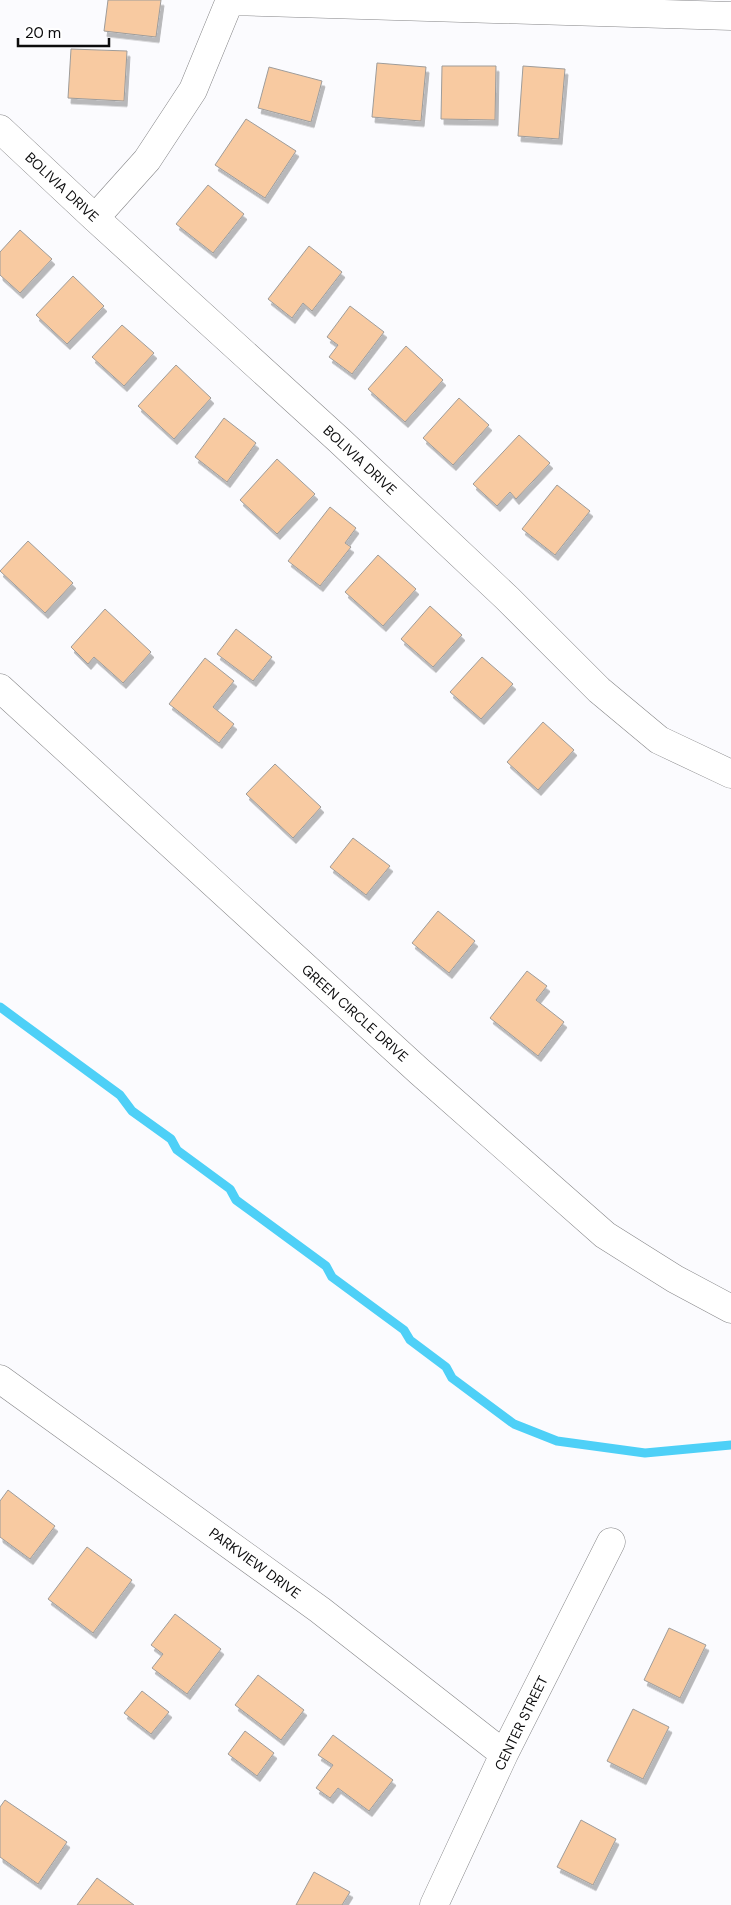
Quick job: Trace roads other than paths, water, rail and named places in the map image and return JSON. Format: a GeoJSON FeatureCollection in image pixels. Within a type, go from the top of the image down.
{"type":"FeatureCollection","features":[{"type":"Feature","properties":{"kind":"street"},"geometry":{"type":"LineString","coordinates":[[95,218],[147,160],[193,90],[230,0],[731,16]]}},
{"type":"Feature","properties":{"kind":"street","name":"BOLIVIA DRIVE"},"geometry":{"type":"LineString","coordinates":[[0,129],[339,440],[507,598],[599,690],[660,740],[731,774]]}},
{"type":"Feature","properties":{"kind":"street","name":"GREEN CIRCLE DRIVE"},"geometry":{"type":"LineString","coordinates":[[0,688],[420,1072],[606,1235],[675,1279],[731,1309]]}},
{"type":"Feature","properties":{"kind":"street","name":"PARKVIEW DRIVE"},"geometry":{"type":"LineString","coordinates":[[0,1379],[320,1610],[504,1754]]}},
{"type":"Feature","properties":{"kind":"street","name":"CENTER STREET"},"geometry":{"type":"LineString","coordinates":[[434,1905],[504,1754],[611,1542]]}},
{"type":"Feature","properties":{"kind":"waterway"},"geometry":{"type":"LineString","coordinates":[[0,1007],[120,1095],[132,1111],[171,1139],[177,1150],[230,1189],[236,1200],[326,1266],[332,1277],[404,1330],[410,1340],[446,1367],[452,1378],[514,1424],[557,1441],[645,1453],[731,1445]]}}]}
